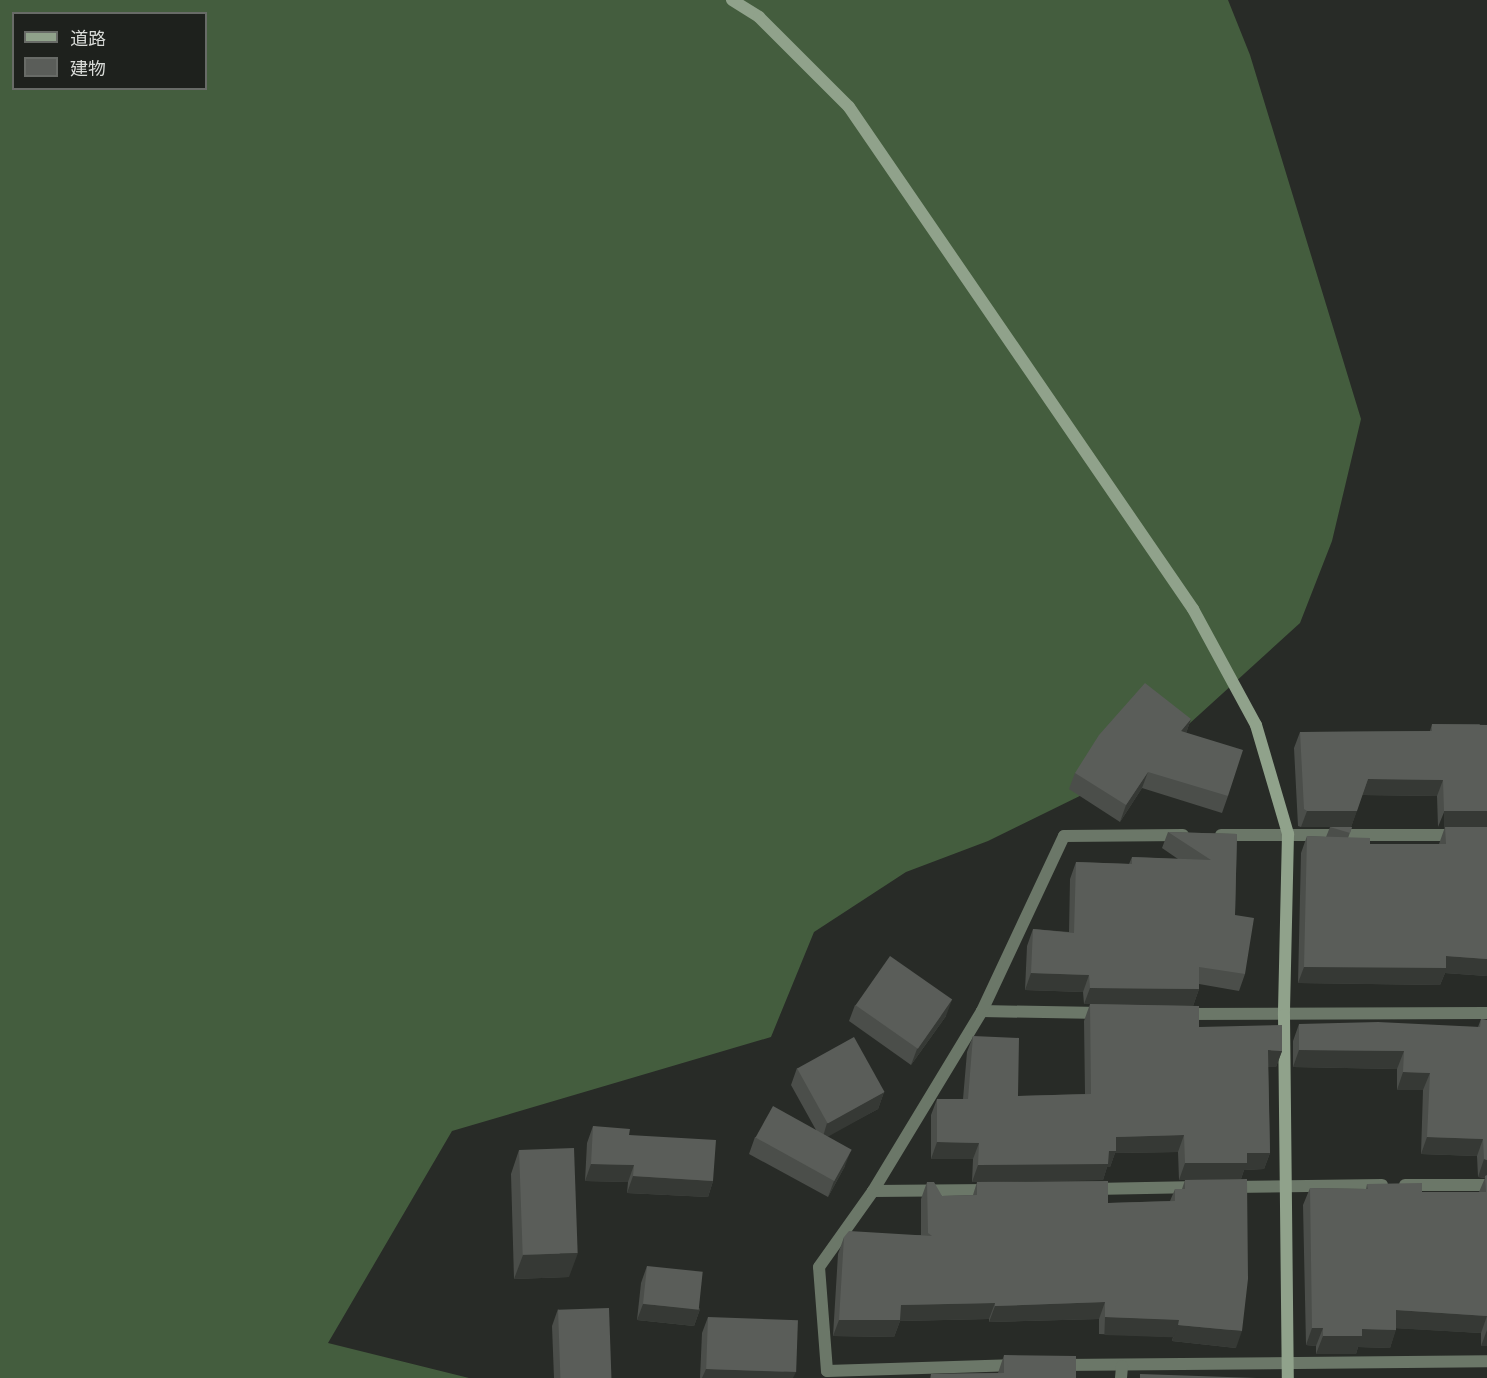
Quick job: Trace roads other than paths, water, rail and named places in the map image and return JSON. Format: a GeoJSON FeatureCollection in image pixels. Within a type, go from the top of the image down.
{"type":"FeatureCollection","features":[{"type":"Feature","properties":{"kind":"street"},"geometry":{"type":"LineString","coordinates":[[732,0],[759,17],[849,107],[1193,609],[1256,725],[1288,834],[1284,1015],[1288,1378]]}},
{"type":"Feature","properties":{"kind":"street"},"geometry":{"type":"LineString","coordinates":[[1487,835],[1064,836],[982,1011],[873,1191],[819,1267],[827,1371],[906,1365],[1041,1365],[1121,1372],[1287,1363],[1487,1361]]}},
{"type":"Feature","properties":{"kind":"street"},"geometry":{"type":"LineString","coordinates":[[982,1011],[1110,1013]]}},
{"type":"Feature","properties":{"kind":"street"},"geometry":{"type":"LineString","coordinates":[[1168,1014],[1487,1013]]}},
{"type":"Feature","properties":{"kind":"street"},"geometry":{"type":"LineString","coordinates":[[1074,1189],[1487,1185]]}},
{"type":"Feature","properties":{"kind":"street"},"geometry":{"type":"LineString","coordinates":[[873,1191],[1003,1190]]}}]}
